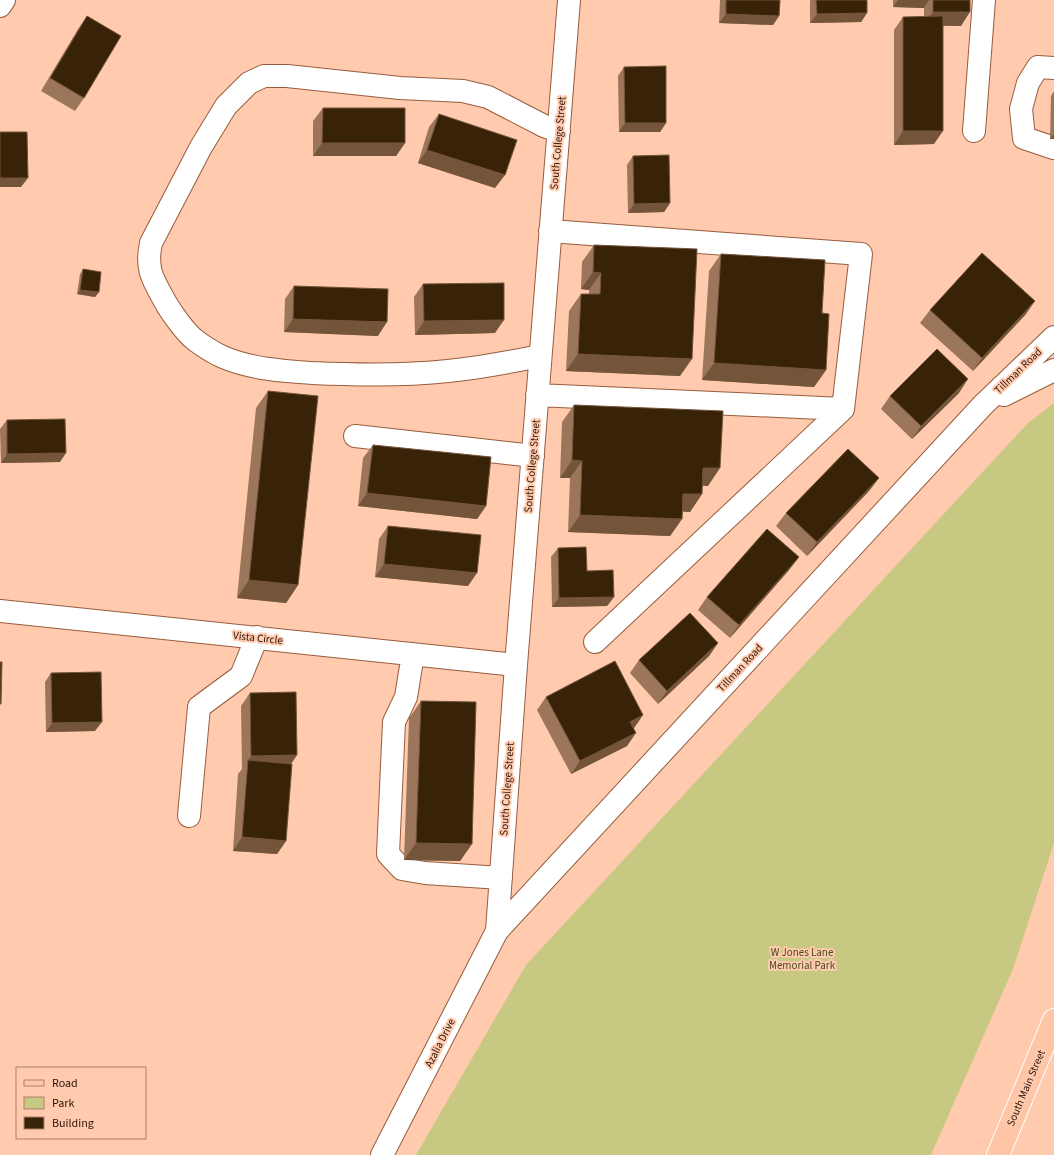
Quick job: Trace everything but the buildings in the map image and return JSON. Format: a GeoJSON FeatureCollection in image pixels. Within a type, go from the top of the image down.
{"type":"FeatureCollection","features":[{"type":"Feature","properties":{"kind":"main road","name":"South Main Street"},"geometry":{"type":"LineString","coordinates":[[998,1155],[1054,1020]]}},
{"type":"Feature","properties":{"kind":"street"},"geometry":{"type":"LineString","coordinates":[[0,6],[4,0]]}},
{"type":"Feature","properties":{"kind":"street","name":"South College Street"},"geometry":{"type":"LineString","coordinates":[[497,931],[532,456],[569,0]]}},
{"type":"Feature","properties":{"kind":"street"},"geometry":{"type":"LineString","coordinates":[[974,131],[984,0]]}},
{"type":"Feature","properties":{"kind":"street"},"geometry":{"type":"LineString","coordinates":[[1054,68],[1038,67],[1028,83],[1021,109],[1024,138],[1054,148]]}},
{"type":"Feature","properties":{"kind":"street"},"geometry":{"type":"LineString","coordinates":[[540,356],[489,366],[447,371],[384,374],[345,375],[297,372],[251,366],[223,357],[194,340],[172,313],[152,278],[148,257],[151,243],[201,147],[226,106],[249,83],[264,76],[286,76],[400,88],[440,88],[463,90],[488,98],[544,126],[559,131]]}},
{"type":"Feature","properties":{"kind":"street"},"geometry":{"type":"LineString","coordinates":[[550,231],[861,254],[843,409],[595,642]]}},
{"type":"Feature","properties":{"kind":"street","name":"Tillman Road"},"geometry":{"type":"LineString","coordinates":[[497,931],[983,405],[1054,337]]}},
{"type":"Feature","properties":{"kind":"street","name":"Tillman Road"},"geometry":{"type":"LineString","coordinates":[[983,405],[1054,370]]}},
{"type":"Feature","properties":{"kind":"street"},"geometry":{"type":"LineString","coordinates":[[537,395],[843,409]]}},
{"type":"Feature","properties":{"kind":"street"},"geometry":{"type":"LineString","coordinates":[[355,436],[532,456]]}},
{"type":"Feature","properties":{"kind":"street","name":"Vista Circle"},"geometry":{"type":"LineString","coordinates":[[0,611],[516,665]]}},
{"type":"Feature","properties":{"kind":"street"},"geometry":{"type":"LineString","coordinates":[[189,816],[199,707],[241,676],[257,637]]}},
{"type":"Feature","properties":{"kind":"street"},"geometry":{"type":"LineString","coordinates":[[413,654],[406,697],[394,722],[388,854],[402,870],[501,878]]}},
{"type":"Feature","properties":{"kind":"street","name":"Azalia Drive"},"geometry":{"type":"LineString","coordinates":[[382,1155],[497,931]]}},
{"type":"Feature","properties":{"kind":"green space","name":"W Jones Lane Memorial Park"},"geometry":{"type":"Polygon","coordinates":[[[1054,403],[1054,843],[1013,969],[931,1155],[416,1155],[526,965],[1028,423],[1054,403]]]}}]}
